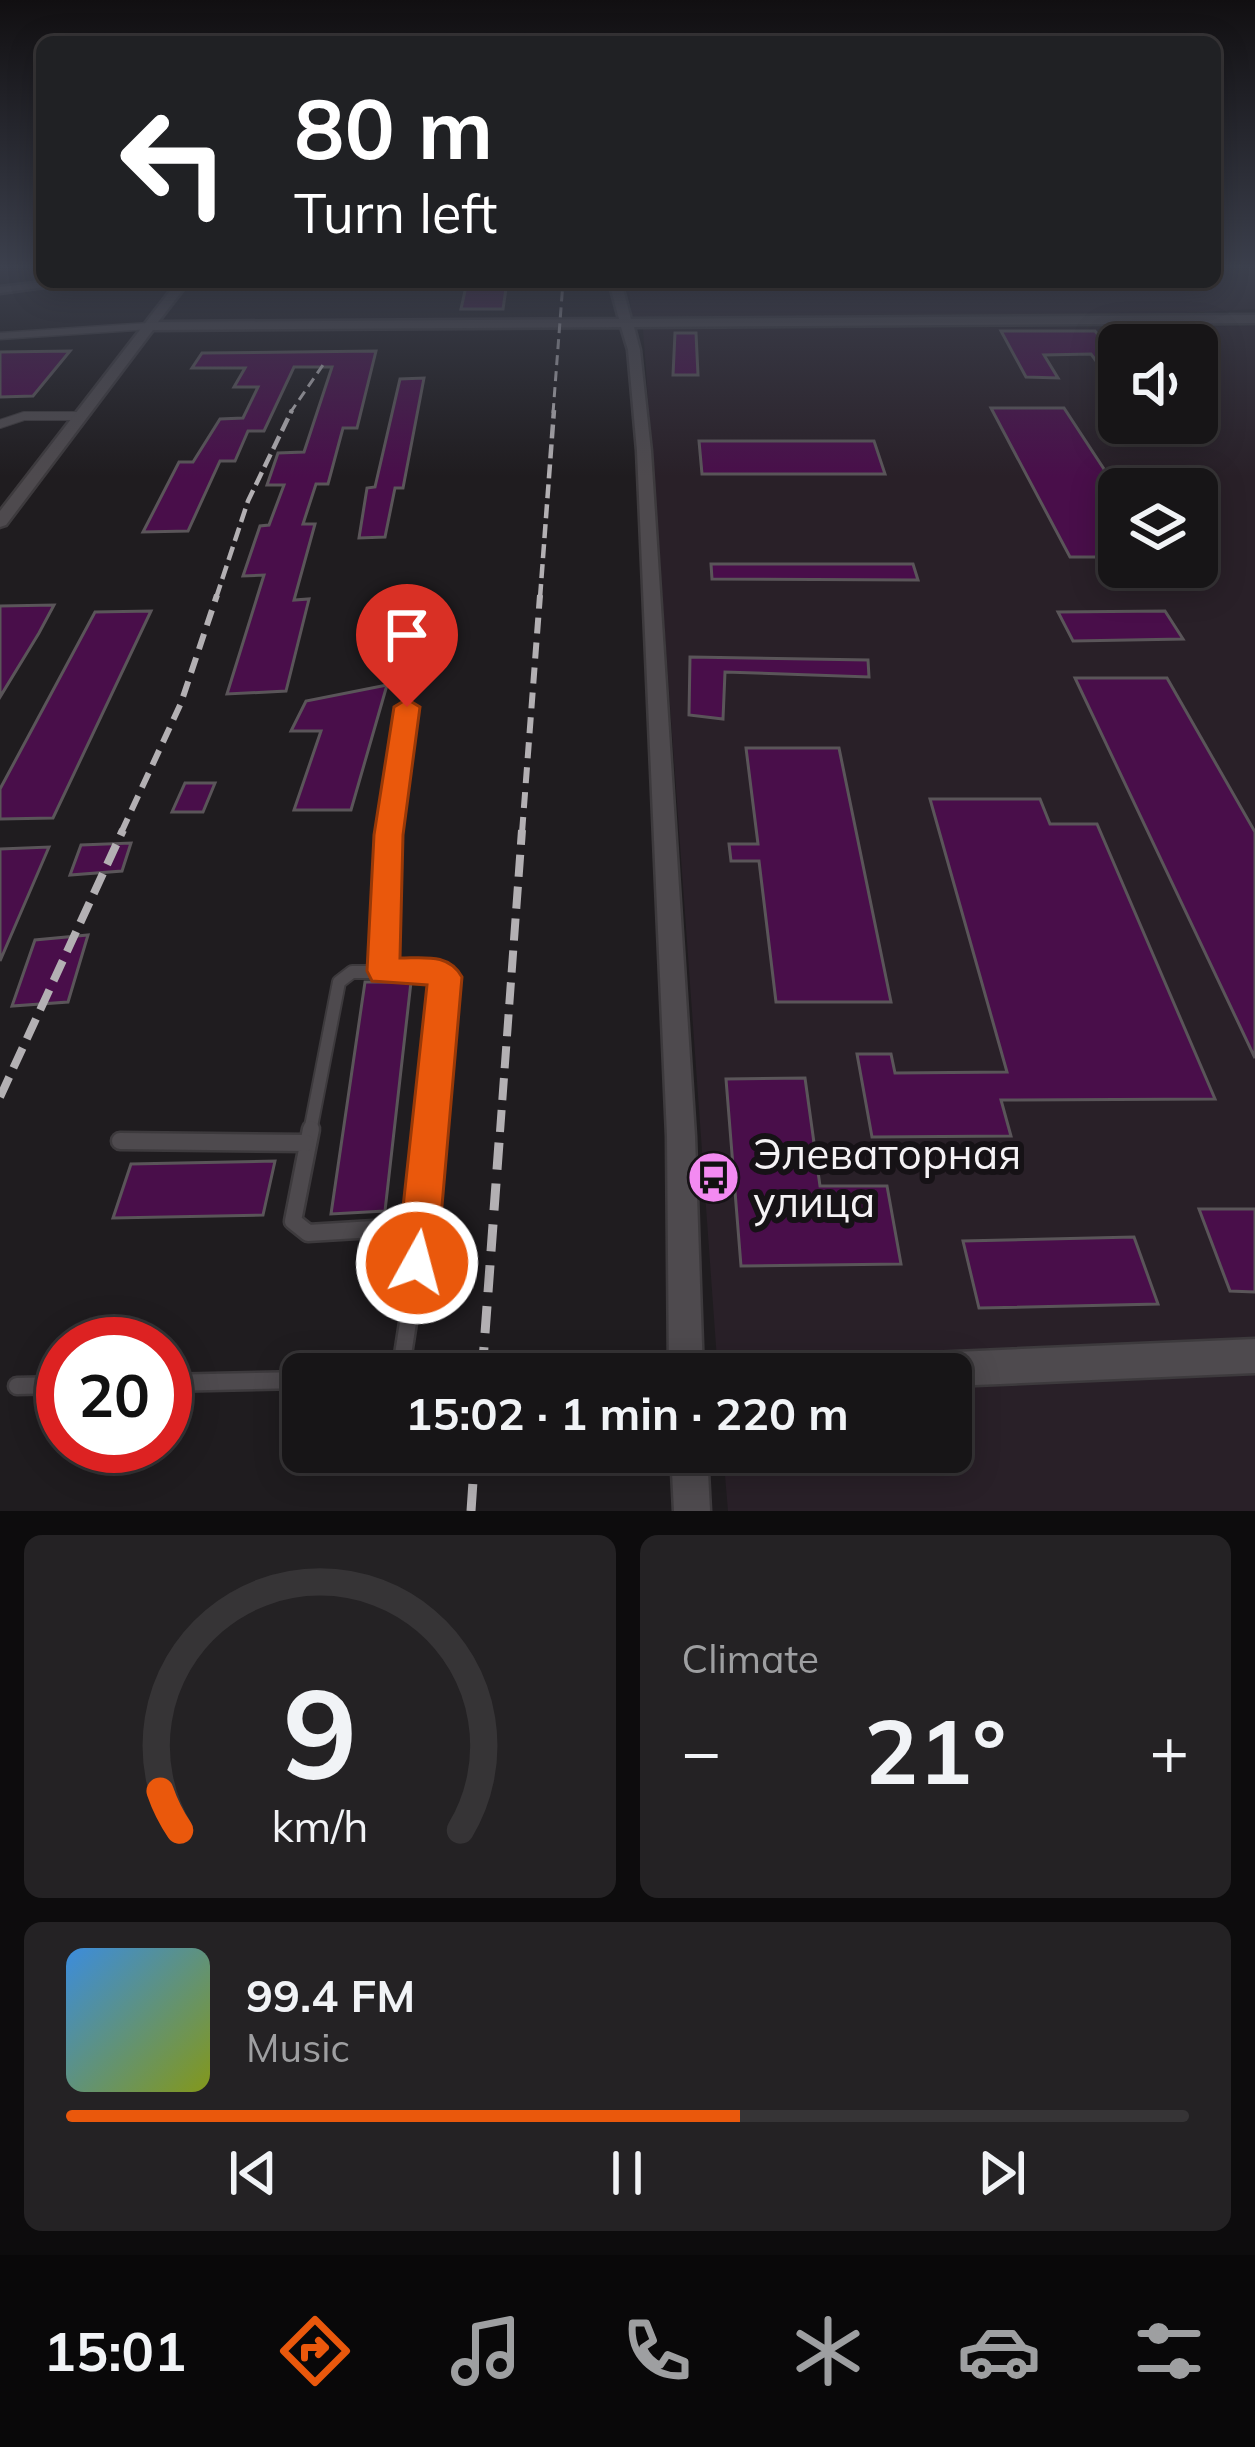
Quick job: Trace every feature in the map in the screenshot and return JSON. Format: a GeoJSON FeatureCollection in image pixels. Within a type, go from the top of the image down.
{"type":"FeatureCollection","features":[{"type":"Feature","properties":{"kind":"street"},"geometry":{"type":"LineString","coordinates":[[0,523],[142,337]]}},
{"type":"Feature","properties":{"kind":"street"},"geometry":{"type":"LineString","coordinates":[[630,337],[649,543],[681,1120],[686,1353]]}},
{"type":"Feature","properties":{"kind":"street"},"geometry":{"type":"LineString","coordinates":[[972,1368],[1255,1356]]}},
{"type":"Feature","properties":{"kind":"street"},"geometry":{"type":"LineString","coordinates":[[690,1473],[692,1511]]}},
{"type":"Feature","properties":{"kind":"lane"},"geometry":{"type":"LineString","coordinates":[[0,424],[24,416],[82,416]]}},
{"type":"Feature","properties":{"kind":"lane"},"geometry":{"type":"LineString","coordinates":[[383,971],[388,835],[407,707]]}},
{"type":"Feature","properties":{"kind":"lane"},"geometry":{"type":"LineString","coordinates":[[403,1353],[423,1226],[445,977],[439,972],[352,972],[339,982],[292,1221],[299,1230],[423,1226]]}},
{"type":"Feature","properties":{"kind":"lane"},"geometry":{"type":"LineString","coordinates":[[120,1141],[306,1143]]}},
{"type":"Feature","properties":{"kind":"lane"},"geometry":{"type":"LineString","coordinates":[[192,1382],[282,1380]]}},
{"type":"Feature","properties":{"kind":"lane"},"geometry":{"type":"LineString","coordinates":[[17,1386],[36,1386]]}},
{"type":"Feature","properties":{"kind":"shaded area"},"geometry":{"type":"Polygon","coordinates":[[[644,337],[1098,337],[1098,444],[1218,444],[1218,337],[1255,337],[1255,1511],[728,1511],[725,1473],[972,1473],[972,1353],[716,1353],[644,337]]]}},
{"type":"Feature","properties":{"kind":"building"},"geometry":{"type":"Polygon","coordinates":[[[675,337],[696,337],[698,375],[673,375],[675,337]]]}},
{"type":"Feature","properties":{"kind":"building"},"geometry":{"type":"Polygon","coordinates":[[[1004,337],[1098,337],[1098,364],[1091,354],[1044,355],[1058,378],[1026,377],[1004,337]]]}},
{"type":"Feature","properties":{"kind":"building"},"geometry":{"type":"Polygon","coordinates":[[[70,351],[33,396],[0,397],[0,352],[70,351]]]}},
{"type":"Feature","properties":{"kind":"building"},"geometry":{"type":"Polygon","coordinates":[[[376,351],[357,428],[343,428],[328,484],[316,484],[303,524],[315,524],[294,600],[309,599],[286,691],[227,694],[264,575],[243,576],[260,526],[269,525],[284,485],[267,485],[278,453],[304,452],[332,367],[294,367],[264,431],[248,431],[235,461],[220,461],[188,531],[143,532],[179,462],[193,462],[220,419],[243,418],[258,387],[234,387],[245,368],[192,368],[202,353],[376,351]]]}},
{"type":"Feature","properties":{"kind":"building"},"geometry":{"type":"Polygon","coordinates":[[[424,378],[403,488],[395,488],[385,537],[359,538],[367,488],[375,487],[400,379],[424,378]]]}},
{"type":"Feature","properties":{"kind":"building"},"geometry":{"type":"Polygon","coordinates":[[[991,408],[1064,408],[1103,468],[1098,468],[1098,557],[1070,557],[991,408]]]}},
{"type":"Feature","properties":{"kind":"building"},"geometry":{"type":"Polygon","coordinates":[[[699,441],[874,441],[885,474],[702,474],[699,441]]]}},
{"type":"Feature","properties":{"kind":"building"},"geometry":{"type":"Polygon","coordinates":[[[711,564],[913,564],[918,580],[712,579],[711,564]]]}},
{"type":"Feature","properties":{"kind":"building"},"geometry":{"type":"Polygon","coordinates":[[[54,605],[39,633],[0,697],[0,606],[54,605]]]}},
{"type":"Feature","properties":{"kind":"building"},"geometry":{"type":"Polygon","coordinates":[[[151,611],[53,818],[0,819],[0,789],[95,612],[151,611]]]}},
{"type":"Feature","properties":{"kind":"building"},"geometry":{"type":"Polygon","coordinates":[[[1165,611],[1183,639],[1073,641],[1058,612],[1165,611]]]}},
{"type":"Feature","properties":{"kind":"building"},"geometry":{"type":"Polygon","coordinates":[[[690,657],[868,660],[869,677],[725,672],[723,719],[689,715],[690,657]]]}},
{"type":"Feature","properties":{"kind":"building"},"geometry":{"type":"Polygon","coordinates":[[[1075,678],[1167,678],[1255,832],[1255,1058],[1075,678]]]}},
{"type":"Feature","properties":{"kind":"building"},"geometry":{"type":"Polygon","coordinates":[[[387,685],[351,810],[294,810],[321,731],[291,731],[306,701],[387,685]]]}},
{"type":"Feature","properties":{"kind":"building"},"geometry":{"type":"Polygon","coordinates":[[[746,748],[839,748],[891,1002],[776,1002],[759,861],[731,861],[729,844],[758,844],[746,748]]]}},
{"type":"Feature","properties":{"kind":"building"},"geometry":{"type":"Polygon","coordinates":[[[185,783],[215,783],[203,812],[172,812],[185,783]]]}},
{"type":"Feature","properties":{"kind":"building"},"geometry":{"type":"Polygon","coordinates":[[[930,799],[1040,799],[1050,824],[1097,824],[1215,1099],[1001,1100],[1011,1136],[872,1137],[857,1054],[891,1054],[895,1073],[1007,1072],[930,799]]]}},
{"type":"Feature","properties":{"kind":"building"},"geometry":{"type":"Polygon","coordinates":[[[131,843],[122,871],[70,875],[81,845],[131,843]]]}},
{"type":"Feature","properties":{"kind":"building"},"geometry":{"type":"Polygon","coordinates":[[[49,847],[0,961],[0,849],[49,847]]]}},
{"type":"Feature","properties":{"kind":"building"},"geometry":{"type":"Polygon","coordinates":[[[88,935],[68,1002],[12,1006],[35,940],[88,935]]]}},
{"type":"Feature","properties":{"kind":"building"},"geometry":{"type":"Polygon","coordinates":[[[365,982],[411,982],[385,1211],[331,1214],[365,982]]]}},
{"type":"Feature","properties":{"kind":"building"},"geometry":{"type":"Polygon","coordinates":[[[805,1078],[820,1186],[887,1186],[901,1264],[741,1266],[726,1079],[805,1078]]]}},
{"type":"Feature","properties":{"kind":"building"},"geometry":{"type":"Polygon","coordinates":[[[275,1161],[263,1215],[113,1218],[131,1164],[275,1161]]]}},
{"type":"Feature","properties":{"kind":"building"},"geometry":{"type":"Polygon","coordinates":[[[1199,1209],[1255,1209],[1255,1292],[1230,1291],[1199,1209]]]}},
{"type":"Feature","properties":{"kind":"building"},"geometry":{"type":"Polygon","coordinates":[[[1134,1237],[1158,1304],[979,1308],[963,1241],[1134,1237]]]}},
{"type":"Feature","properties":{"kind":"railway"},"geometry":{"type":"LineString","coordinates":[[553,413],[559,337]]}},
{"type":"Feature","properties":{"kind":"railway"},"geometry":{"type":"LineString","coordinates":[[292,410],[323,365]]}},
{"type":"Feature","properties":{"kind":"railway"},"geometry":{"type":"LineString","coordinates":[[216,598],[248,501],[292,410]]}},
{"type":"Feature","properties":{"kind":"railway"},"geometry":{"type":"LineString","coordinates":[[540,598],[554,410]]}},
{"type":"Feature","properties":{"kind":"railway"},"geometry":{"type":"LineString","coordinates":[[522,833],[540,595]]}},
{"type":"Feature","properties":{"kind":"railway"},"geometry":{"type":"LineString","coordinates":[[121,833],[181,703],[216,598]]}},
{"type":"Feature","properties":{"kind":"railway"},"geometry":{"type":"LineString","coordinates":[[0,1097],[123,830]]}},
{"type":"Feature","properties":{"kind":"railway"},"geometry":{"type":"LineString","coordinates":[[500,1132],[522,830]]}},
{"type":"Feature","properties":{"kind":"railway"},"geometry":{"type":"LineString","coordinates":[[484,1353],[500,1129]]}},
{"type":"Feature","properties":{"kind":"railway"},"geometry":{"type":"LineString","coordinates":[[471,1511],[474,1473]]}},
{"type":"Feature","properties":{"kind":"place","name":"Элеваторная улица"},"geometry":{"type":"Point","coordinates":[714,1178]}},
{"type":"Feature","properties":{"kind":"route"},"geometry":{"type":"LineString","coordinates":[[407,707],[388,835],[383,971],[439,972],[445,977],[417,1263]]}}]}
